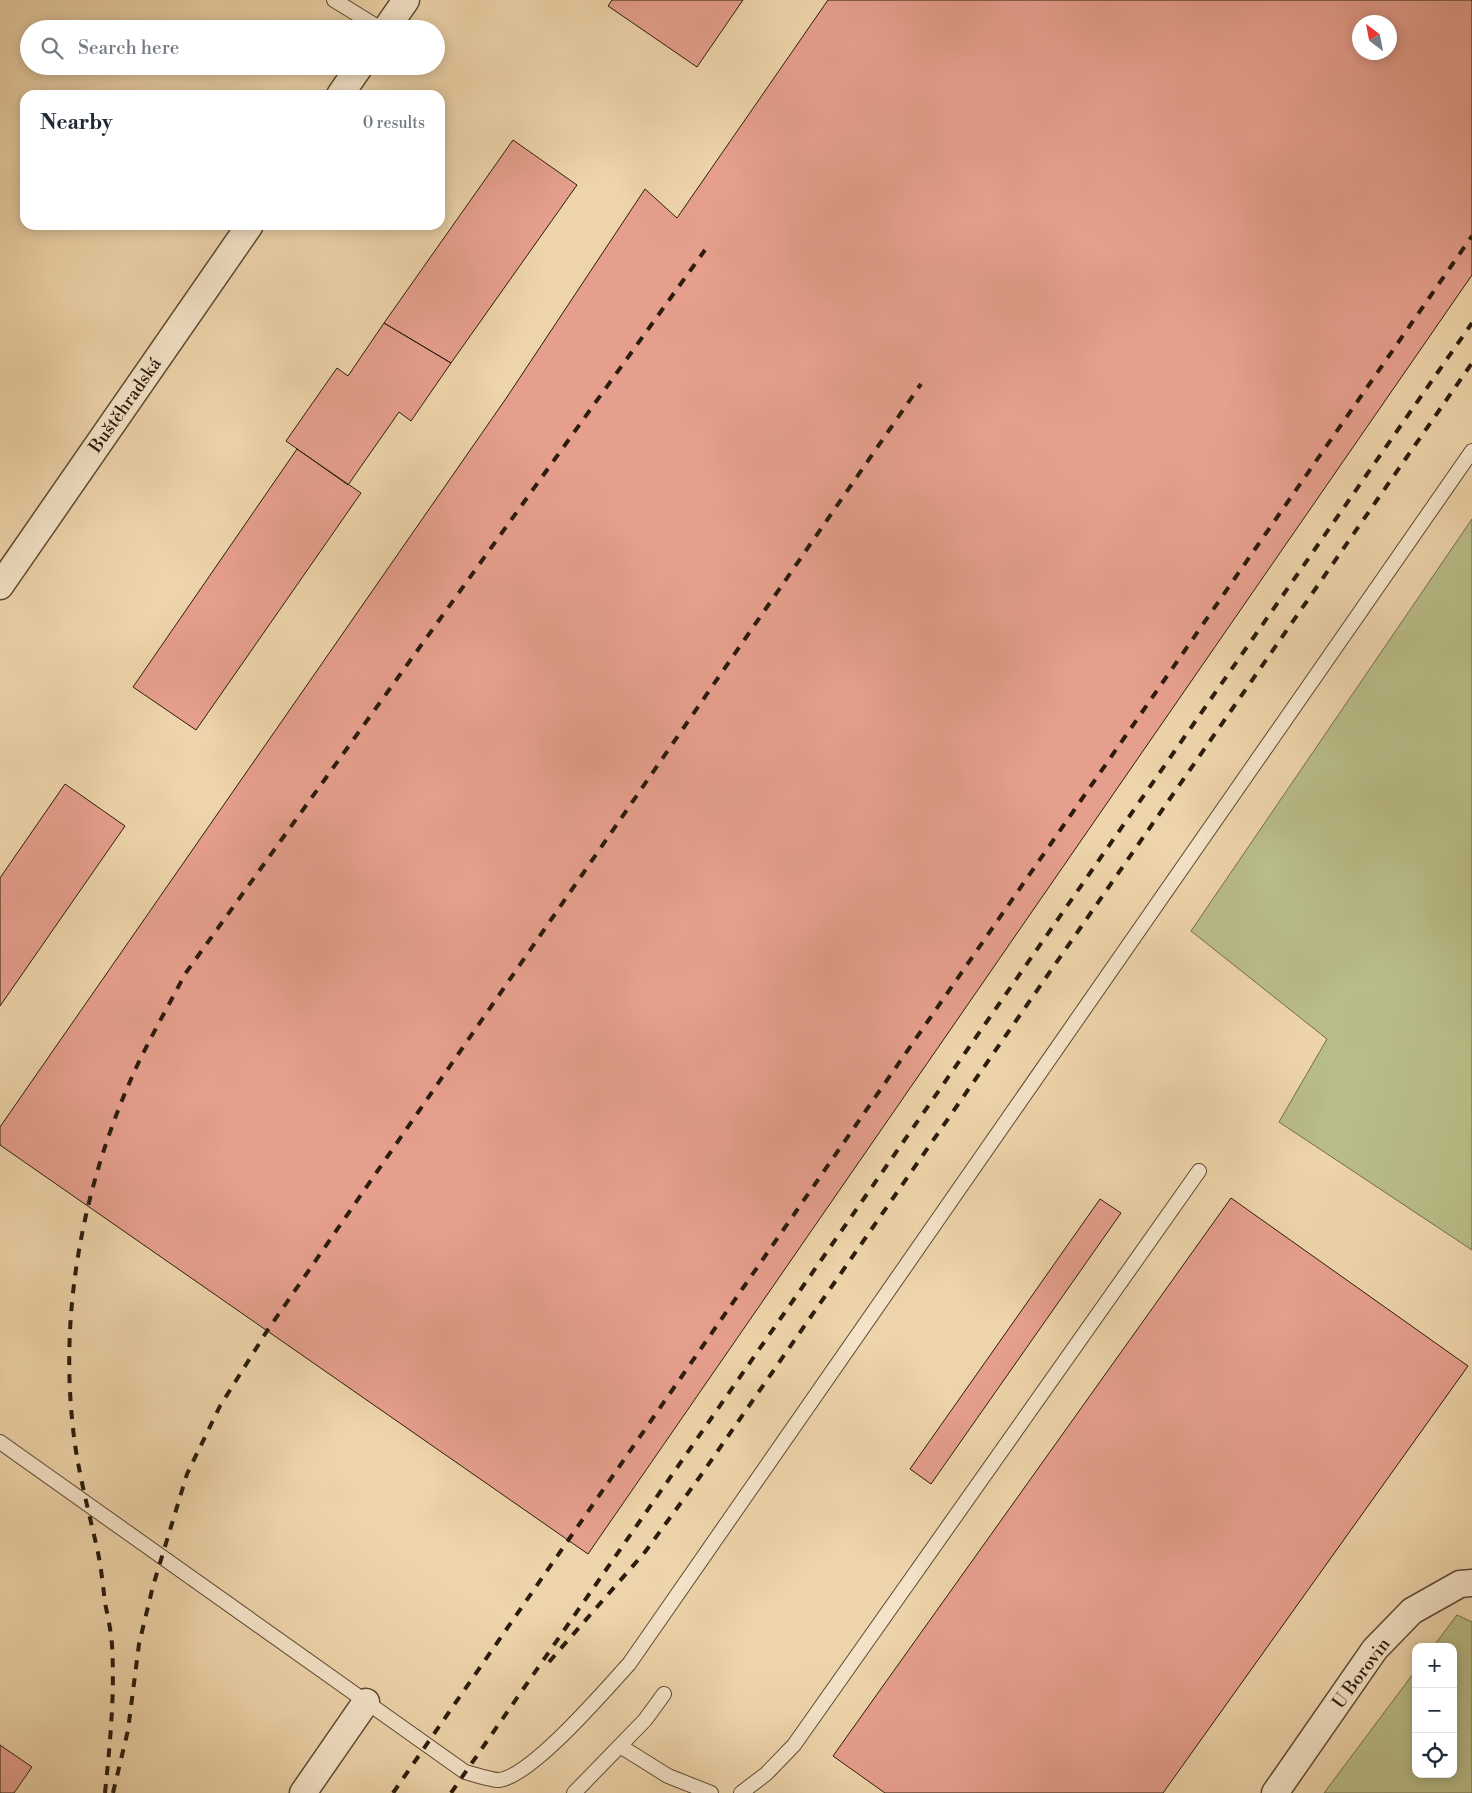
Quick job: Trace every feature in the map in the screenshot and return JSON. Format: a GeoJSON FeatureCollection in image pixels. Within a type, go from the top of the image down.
{"type":"FeatureCollection","features":[{"type":"Feature","properties":{"kind":"street"},"geometry":{"type":"LineString","coordinates":[[392,20],[406,0]]}},
{"type":"Feature","properties":{"kind":"street"},"geometry":{"type":"LineString","coordinates":[[343,90],[354,75]]}},
{"type":"Feature","properties":{"kind":"street","name":"Buštěhradská"},"geometry":{"type":"LineString","coordinates":[[0,586],[247,230]]}},
{"type":"Feature","properties":{"kind":"street","name":"U Borovin"},"geometry":{"type":"LineString","coordinates":[[1275,1793],[1375,1649],[1412,1611],[1460,1584],[1472,1583]]}},
{"type":"Feature","properties":{"kind":"street"},"geometry":{"type":"LineString","coordinates":[[303,1793],[366,1702]]}},
{"type":"Feature","properties":{"kind":"lane"},"geometry":{"type":"LineString","coordinates":[[334,0],[366,20]]}},
{"type":"Feature","properties":{"kind":"lane"},"geometry":{"type":"LineString","coordinates":[[0,1442],[465,1772],[498,1780],[522,1770],[564,1733],[629,1664],[1472,451]]}},
{"type":"Feature","properties":{"kind":"lane"},"geometry":{"type":"LineString","coordinates":[[741,1793],[766,1774],[794,1745],[1199,1171]]}},
{"type":"Feature","properties":{"kind":"lane"},"geometry":{"type":"LineString","coordinates":[[574,1793],[645,1720],[664,1694]]}},
{"type":"Feature","properties":{"kind":"lane"},"geometry":{"type":"LineString","coordinates":[[620,1746],[668,1776],[711,1793]]}},
{"type":"Feature","properties":{"kind":"green space"},"geometry":{"type":"Polygon","coordinates":[[[1472,519],[1472,1250],[1279,1122],[1327,1039],[1191,931],[1472,519]]]}},
{"type":"Feature","properties":{"kind":"green space"},"geometry":{"type":"Polygon","coordinates":[[[1457,1615],[1472,1622],[1472,1793],[1324,1793],[1412,1675],[1412,1778],[1457,1778],[1457,1643],[1436,1643],[1457,1615]]]}},
{"type":"Feature","properties":{"kind":"building"},"geometry":{"type":"Polygon","coordinates":[[[612,0],[743,0],[697,67],[608,6],[612,0]]]}},
{"type":"Feature","properties":{"kind":"building"},"geometry":{"type":"Polygon","coordinates":[[[828,0],[1472,0],[1472,275],[588,1554],[0,1145],[0,1127],[507,397],[645,189],[677,218],[828,0]]]}},
{"type":"Feature","properties":{"kind":"building"},"geometry":{"type":"Polygon","coordinates":[[[513,140],[577,185],[451,363],[384,323],[513,140]]]}},
{"type":"Feature","properties":{"kind":"building"},"geometry":{"type":"Polygon","coordinates":[[[384,323],[451,363],[411,421],[399,412],[348,485],[286,441],[337,368],[348,376],[384,323]]]}},
{"type":"Feature","properties":{"kind":"building"},"geometry":{"type":"Polygon","coordinates":[[[297,449],[361,493],[196,730],[133,687],[297,449]]]}},
{"type":"Feature","properties":{"kind":"building"},"geometry":{"type":"Polygon","coordinates":[[[65,784],[125,826],[0,1006],[0,878],[65,784]]]}},
{"type":"Feature","properties":{"kind":"building"},"geometry":{"type":"Polygon","coordinates":[[[1231,1198],[1468,1366],[1163,1793],[885,1793],[833,1756],[1231,1198]]]}},
{"type":"Feature","properties":{"kind":"building"},"geometry":{"type":"Polygon","coordinates":[[[1100,1199],[1121,1213],[931,1484],[910,1469],[1100,1199]]]}},
{"type":"Feature","properties":{"kind":"building"},"geometry":{"type":"Polygon","coordinates":[[[0,1745],[32,1767],[14,1793],[0,1793],[0,1745]]]}},
{"type":"Feature","properties":{"kind":"railway"},"geometry":{"type":"LineString","coordinates":[[393,1793],[1472,236]]}},
{"type":"Feature","properties":{"kind":"railway"},"geometry":{"type":"LineString","coordinates":[[105,1793],[112,1700],[112,1645],[102,1575],[77,1458],[70,1382],[70,1336],[73,1290],[80,1244],[90,1199],[118,1110],[136,1068],[185,974],[705,250]]}},
{"type":"Feature","properties":{"kind":"railway"},"geometry":{"type":"LineString","coordinates":[[451,1793],[1472,323]]}},
{"type":"Feature","properties":{"kind":"railway"},"geometry":{"type":"LineString","coordinates":[[549,1662],[645,1552],[699,1478],[1472,363]]}},
{"type":"Feature","properties":{"kind":"railway"},"geometry":{"type":"LineString","coordinates":[[113,1793],[128,1730],[139,1644],[153,1586],[187,1474],[220,1406],[267,1331],[921,384]]}}]}
